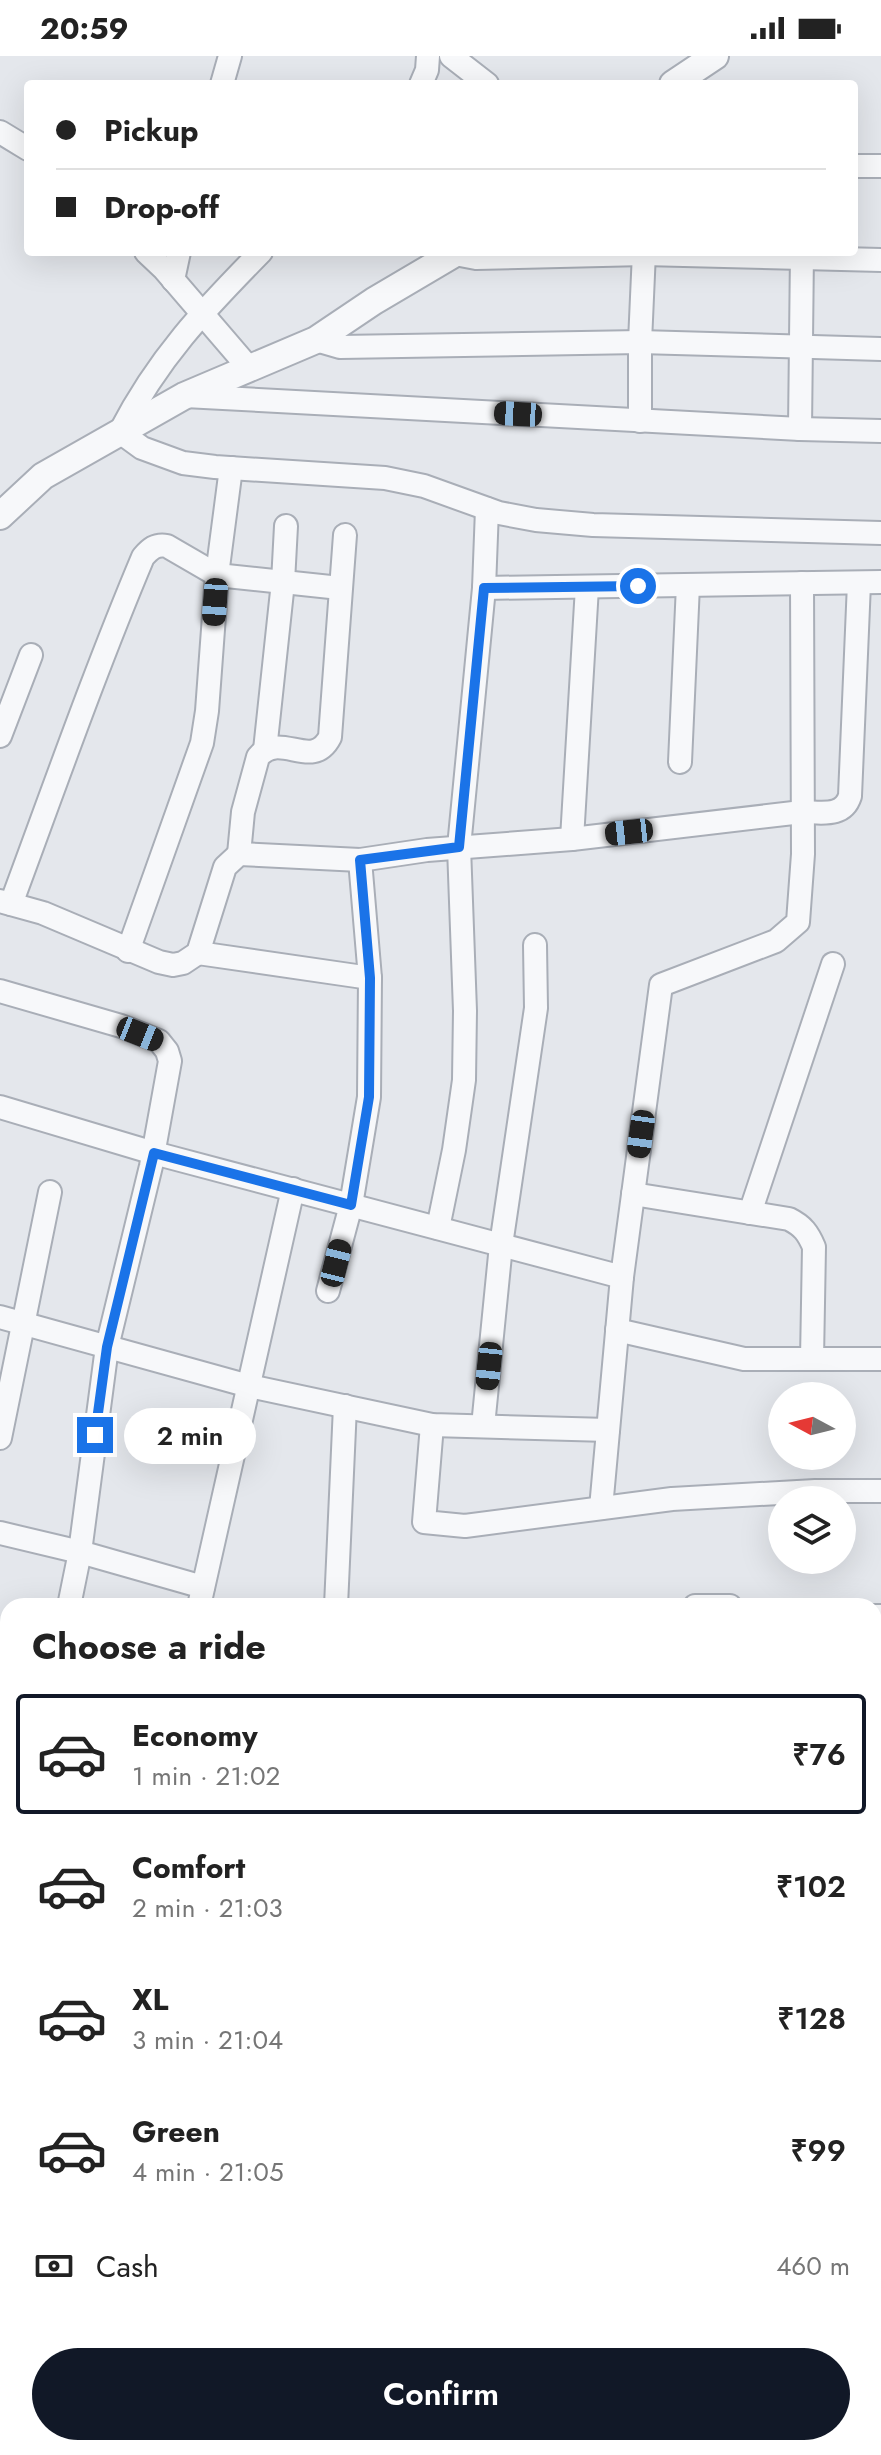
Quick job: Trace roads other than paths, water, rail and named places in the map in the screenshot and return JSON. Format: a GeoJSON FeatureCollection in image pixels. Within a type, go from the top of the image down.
{"type":"FeatureCollection","features":[{"type":"Feature","properties":{"kind":"street"},"geometry":{"type":"LineString","coordinates":[[223,80],[230,56]]}},
{"type":"Feature","properties":{"kind":"street"},"geometry":{"type":"LineString","coordinates":[[423,80],[428,56]]}},
{"type":"Feature","properties":{"kind":"street"},"geometry":{"type":"LineString","coordinates":[[451,56],[482,80]]}},
{"type":"Feature","properties":{"kind":"street"},"geometry":{"type":"LineString","coordinates":[[677,80],[698,61]]}},
{"type":"Feature","properties":{"kind":"street"},"geometry":{"type":"LineString","coordinates":[[0,132],[24,147]]}},
{"type":"Feature","properties":{"kind":"street"},"geometry":{"type":"LineString","coordinates":[[858,166],[881,166]]}},
{"type":"Feature","properties":{"kind":"street"},"geometry":{"type":"LineString","coordinates":[[150,256],[249,368]]}},
{"type":"Feature","properties":{"kind":"street"},"geometry":{"type":"LineString","coordinates":[[173,280],[178,256]]}},
{"type":"Feature","properties":{"kind":"street"},"geometry":{"type":"LineString","coordinates":[[120,432],[164,359],[201,312],[257,256]]}},
{"type":"Feature","properties":{"kind":"street"},"geometry":{"type":"LineString","coordinates":[[0,516],[43,476],[184,396],[316,340],[374,301],[451,256]]}},
{"type":"Feature","properties":{"kind":"street"},"geometry":{"type":"LineString","coordinates":[[468,256],[543,256]]}},
{"type":"Feature","properties":{"kind":"street"},"geometry":{"type":"LineString","coordinates":[[640,421],[644,256]]}},
{"type":"Feature","properties":{"kind":"street"},"geometry":{"type":"LineString","coordinates":[[800,429],[802,256]]}},
{"type":"Feature","properties":{"kind":"street"},"geometry":{"type":"LineString","coordinates":[[818,256],[881,260]]}},
{"type":"Feature","properties":{"kind":"street"},"geometry":{"type":"LineString","coordinates":[[316,340],[340,347],[640,342],[881,349]]}},
{"type":"Feature","properties":{"kind":"street"},"geometry":{"type":"LineString","coordinates":[[184,396],[881,431]]}},
{"type":"Feature","properties":{"kind":"street"},"geometry":{"type":"LineString","coordinates":[[120,432],[142,448],[183,463],[385,478],[424,486],[499,513],[536,520],[593,525],[881,533]]}},
{"type":"Feature","properties":{"kind":"street"},"geometry":{"type":"LineString","coordinates":[[128,951],[202,743],[217,575],[231,468]]}},
{"type":"Feature","properties":{"kind":"street"},"geometry":{"type":"LineString","coordinates":[[438,1228],[464,1080],[465,1011],[459,847],[484,588],[487,509]]}},
{"type":"Feature","properties":{"kind":"street"},"geometry":{"type":"LineString","coordinates":[[265,750],[286,526]]}},
{"type":"Feature","properties":{"kind":"street"},"geometry":{"type":"LineString","coordinates":[[340,588],[217,575],[167,546],[154,546],[143,557],[6,902],[43,913],[128,951],[173,965],[192,959],[198,953],[225,867],[239,854],[247,798],[258,757],[265,750],[280,747],[311,753],[321,749],[330,737],[345,535]]}},
{"type":"Feature","properties":{"kind":"street"},"geometry":{"type":"LineString","coordinates":[[239,854],[360,860],[459,847],[572,839],[802,812],[840,811],[847,804],[870,582],[484,588]]}},
{"type":"Feature","properties":{"kind":"street"},"geometry":{"type":"LineString","coordinates":[[601,1508],[622,1277],[661,985],[776,941],[798,922],[803,854],[802,583]]}},
{"type":"Feature","properties":{"kind":"street"},"geometry":{"type":"LineString","coordinates":[[680,762],[688,585]]}},
{"type":"Feature","properties":{"kind":"street"},"geometry":{"type":"LineString","coordinates":[[572,839],[587,587]]}},
{"type":"Feature","properties":{"kind":"street"},"geometry":{"type":"LineString","coordinates":[[0,736],[31,655]]}},
{"type":"Feature","properties":{"kind":"street"},"geometry":{"type":"LineString","coordinates":[[328,1291],[351,1205],[369,1097],[370,978],[360,860]]}},
{"type":"Feature","properties":{"kind":"street"},"geometry":{"type":"LineString","coordinates":[[483,1426],[501,1245],[536,1008],[535,945]]}},
{"type":"Feature","properties":{"kind":"street"},"geometry":{"type":"LineString","coordinates":[[198,953],[370,978]]}},
{"type":"Feature","properties":{"kind":"street"},"geometry":{"type":"LineString","coordinates":[[750,1213],[833,964]]}},
{"type":"Feature","properties":{"kind":"street"},"geometry":{"type":"LineString","coordinates":[[0,991],[121,1026],[159,1041],[170,1061],[154,1153],[107,1347],[80,1552],[71,1598]]}},
{"type":"Feature","properties":{"kind":"street"},"geometry":{"type":"LineString","coordinates":[[0,1107],[154,1153],[622,1277]]}},
{"type":"Feature","properties":{"kind":"street"},"geometry":{"type":"LineString","coordinates":[[0,1533],[80,1552],[201,1596],[293,1189]]}},
{"type":"Feature","properties":{"kind":"street"},"geometry":{"type":"LineString","coordinates":[[0,1438],[11,1321],[50,1192]]}},
{"type":"Feature","properties":{"kind":"street"},"geometry":{"type":"LineString","coordinates":[[633,1194],[789,1219],[800,1224],[809,1233],[814,1247],[812,1359]]}},
{"type":"Feature","properties":{"kind":"street"},"geometry":{"type":"LineString","coordinates":[[11,1321],[249,1386],[432,1425],[608,1430]]}},
{"type":"Feature","properties":{"kind":"street"},"geometry":{"type":"LineString","coordinates":[[617,1330],[744,1359],[881,1359]]}},
{"type":"Feature","properties":{"kind":"street"},"geometry":{"type":"LineString","coordinates":[[336,1598],[345,1406]]}},
{"type":"Feature","properties":{"kind":"street"},"geometry":{"type":"LineString","coordinates":[[432,1425],[424,1522],[465,1526],[672,1499],[815,1491],[881,1491]]}}]}
